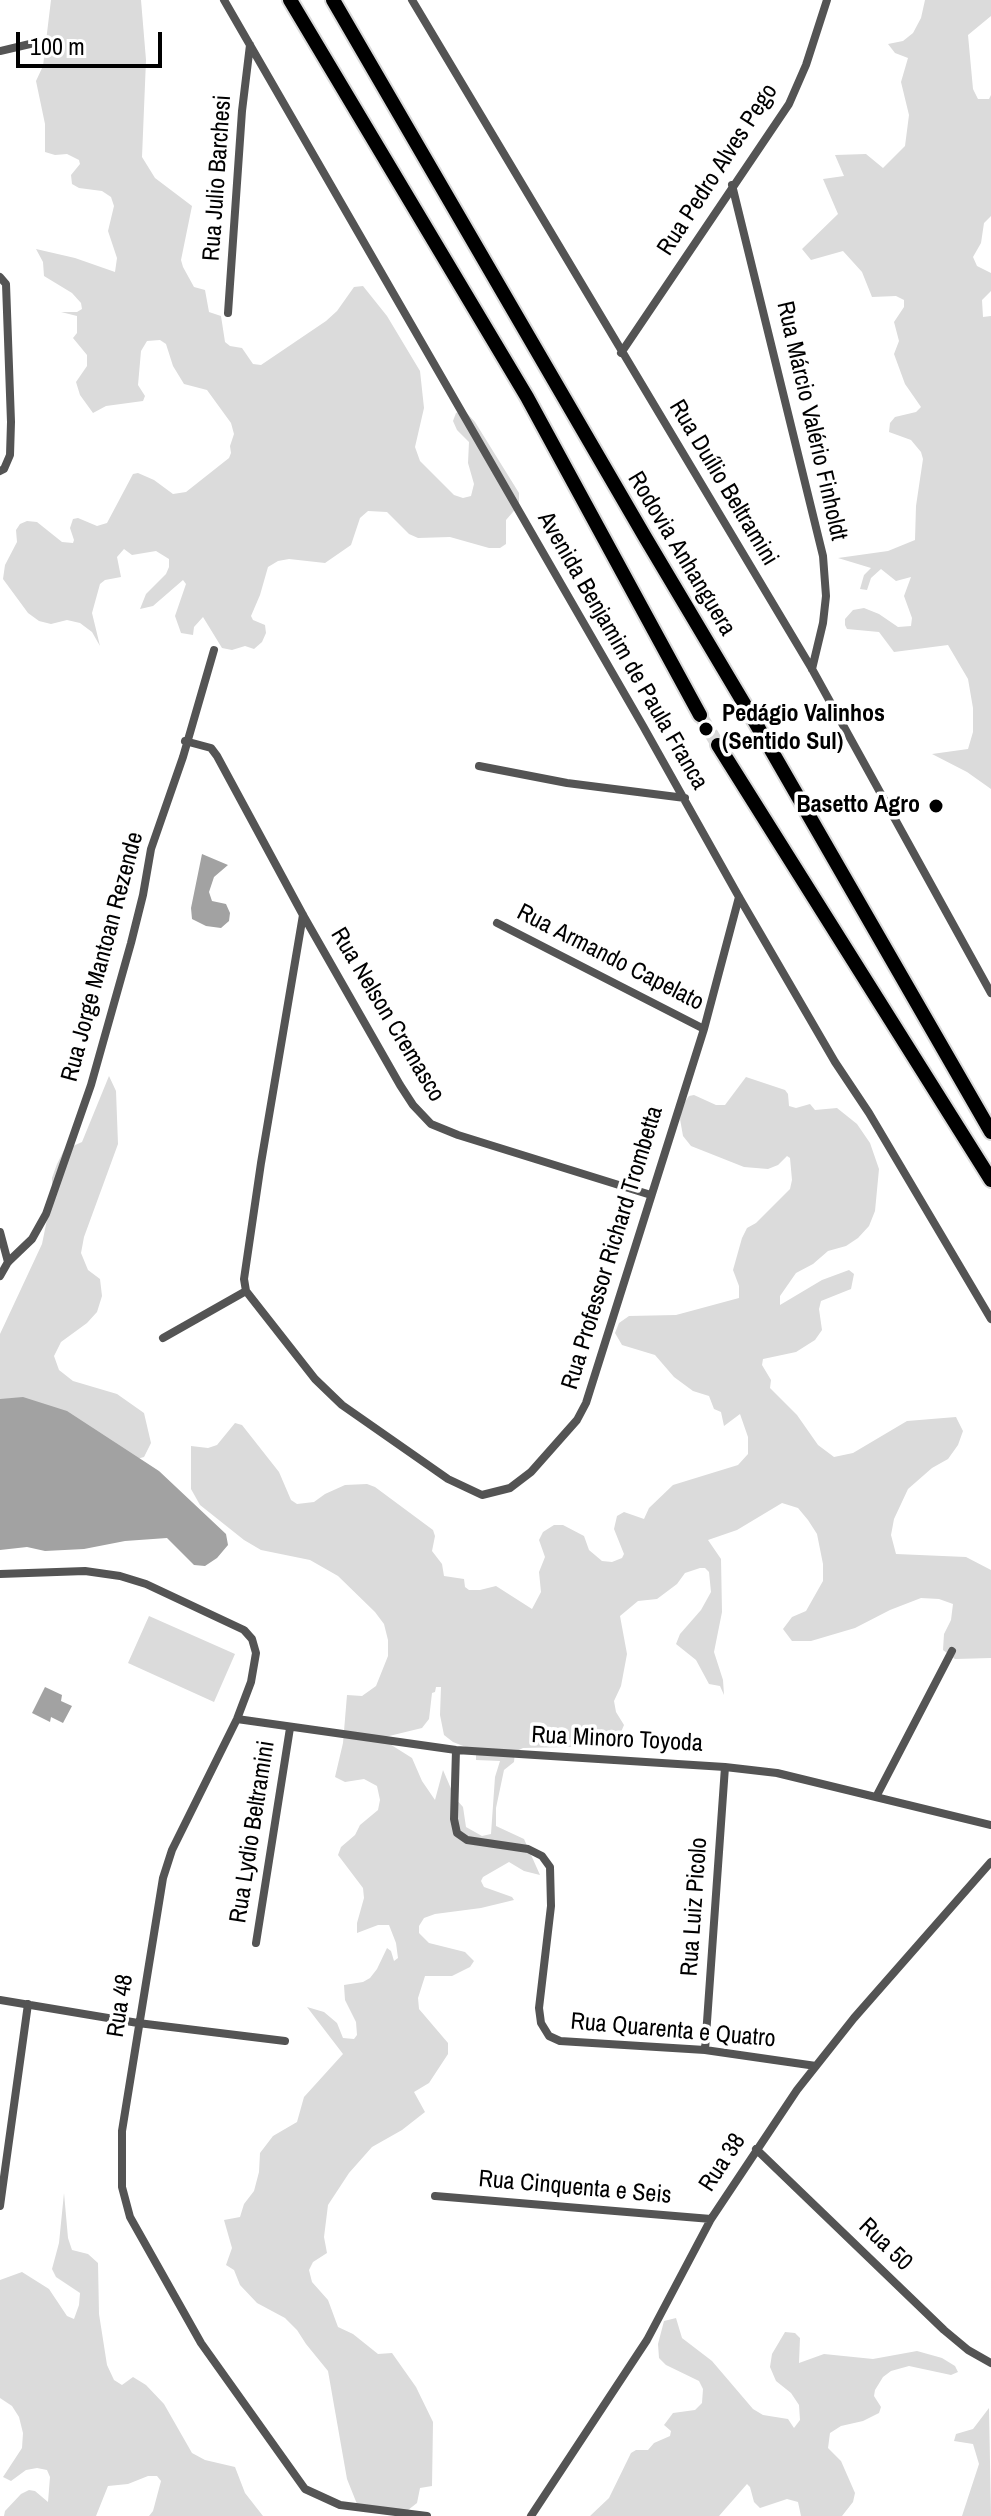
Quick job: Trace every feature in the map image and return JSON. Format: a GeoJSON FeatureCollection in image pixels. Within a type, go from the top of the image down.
{"type":"FeatureCollection","features":[{"type":"Feature","properties":{"kind":"highway"},"geometry":{"type":"LineString","coordinates":[[290,0],[527,397],[700,715]]}},
{"type":"Feature","properties":{"kind":"highway","name":"Rodovia Anhanguera"},"geometry":{"type":"LineString","coordinates":[[333,0],[991,1132]]}},
{"type":"Feature","properties":{"kind":"highway"},"geometry":{"type":"LineString","coordinates":[[718,745],[991,1180]]}},
{"type":"Feature","properties":{"kind":"street","name":"Avenida Benjamim de Paula Franca"},"geometry":{"type":"LineString","coordinates":[[224,0],[685,798],[739,897],[991,1319]]}},
{"type":"Feature","properties":{"kind":"street","name":"Rua Duílio Beltramini"},"geometry":{"type":"LineString","coordinates":[[412,0],[812,669],[991,993]]}},
{"type":"Feature","properties":{"kind":"street","name":"Rua Pedro Alves Pego"},"geometry":{"type":"LineString","coordinates":[[621,353],[789,104],[806,65],[827,0]]}},
{"type":"Feature","properties":{"kind":"street"},"geometry":{"type":"LineString","coordinates":[[0,51],[30,44]]}},
{"type":"Feature","properties":{"kind":"street","name":"Rua Julio Barchesi"},"geometry":{"type":"LineString","coordinates":[[228,313],[242,111],[250,45]]}},
{"type":"Feature","properties":{"kind":"street","name":"Rua Márcio Valério Finholdt"},"geometry":{"type":"LineString","coordinates":[[732,185],[823,556],[826,596],[812,669]]}},
{"type":"Feature","properties":{"kind":"street"},"geometry":{"type":"LineString","coordinates":[[0,277],[6,284],[11,422],[10,455],[0,471]]}},
{"type":"Feature","properties":{"kind":"street","name":"Rua Jorge Mantoan Rezende"},"geometry":{"type":"LineString","coordinates":[[0,1276],[8,1262],[32,1239],[46,1214],[91,1085],[143,895],[151,849],[183,757],[185,741],[214,650]]}},
{"type":"Feature","properties":{"kind":"street","name":"Rua Nelson Cremasco"},"geometry":{"type":"LineString","coordinates":[[185,741],[211,748],[217,756],[406,1095],[431,1124],[651,1195]]}},
{"type":"Feature","properties":{"kind":"street"},"geometry":{"type":"LineString","coordinates":[[479,766],[567,783],[685,798]]}},
{"type":"Feature","properties":{"kind":"street","name":"Rua Professor Richard Trombetta"},"geometry":{"type":"LineString","coordinates":[[246,1291],[315,1379],[342,1405],[448,1479],[474,1493],[493,1494],[510,1488],[531,1472],[577,1420],[595,1378],[704,1029],[739,897]]}},
{"type":"Feature","properties":{"kind":"street"},"geometry":{"type":"LineString","coordinates":[[163,1338],[246,1291],[244,1279],[261,1163],[303,915]]}},
{"type":"Feature","properties":{"kind":"street","name":"Rua Armando Capelato"},"geometry":{"type":"LineString","coordinates":[[497,923],[704,1029]]}},
{"type":"Feature","properties":{"kind":"street"},"geometry":{"type":"LineString","coordinates":[[0,1232],[8,1262]]}},
{"type":"Feature","properties":{"kind":"street","name":"Rua 48"},"geometry":{"type":"LineString","coordinates":[[0,1574],[85,1571],[120,1576],[146,1584],[244,1630],[252,1639],[256,1653],[254,1668],[237,1719],[166,1866],[122,2131],[122,2187],[130,2217],[201,2343],[305,2489],[340,2505],[427,2516]]}},
{"type":"Feature","properties":{"kind":"street"},"geometry":{"type":"LineString","coordinates":[[876,1797],[952,1651]]}},
{"type":"Feature","properties":{"kind":"street","name":"Rua Minoro Toyoda"},"geometry":{"type":"LineString","coordinates":[[237,1719],[456,1750],[777,1773],[991,1825]]}},
{"type":"Feature","properties":{"kind":"street","name":"Rua Lydio Beltramini"},"geometry":{"type":"LineString","coordinates":[[256,1943],[290,1728]]}},
{"type":"Feature","properties":{"kind":"street","name":"Rua Quarenta e Quatro"},"geometry":{"type":"LineString","coordinates":[[456,1750],[454,1819],[457,1833],[467,1840],[528,1849],[542,1856],[550,1867],[551,1906],[539,2008],[544,2032],[560,2041],[705,2050],[816,2066]]}},
{"type":"Feature","properties":{"kind":"street","name":"Rua Luiz Picolo"},"geometry":{"type":"LineString","coordinates":[[705,2050],[725,1767]]}},
{"type":"Feature","properties":{"kind":"street","name":"Rua 38"},"geometry":{"type":"LineString","coordinates":[[531,2516],[647,2340],[711,2219],[756,2149],[854,2018],[991,1862]]}},
{"type":"Feature","properties":{"kind":"street"},"geometry":{"type":"LineString","coordinates":[[0,2000],[138,2023],[285,2041]]}},
{"type":"Feature","properties":{"kind":"street"},"geometry":{"type":"LineString","coordinates":[[0,2206],[2,2169],[28,2004]]}},
{"type":"Feature","properties":{"kind":"street","name":"Rua 50"},"geometry":{"type":"LineString","coordinates":[[756,2149],[944,2330],[968,2350],[991,2363]]}},
{"type":"Feature","properties":{"kind":"street","name":"Rua Cinquenta e Seis"},"geometry":{"type":"LineString","coordinates":[[435,2196],[711,2219]]}},
{"type":"Feature","properties":{"kind":"shaded area"},"geometry":{"type":"Polygon","coordinates":[[[51,0],[141,0],[146,60],[142,157],[155,178],[192,206],[181,260],[194,287],[205,290],[209,312],[221,316],[225,342],[242,348],[253,364],[261,365],[326,321],[354,287],[363,286],[387,316],[420,371],[424,408],[415,447],[420,461],[454,495],[463,498],[471,496],[474,484],[468,463],[469,442],[453,421],[456,413],[464,410],[475,422],[519,493],[519,505],[506,520],[506,544],[500,548],[489,548],[450,537],[418,538],[409,534],[387,512],[368,511],[360,518],[351,545],[325,563],[289,559],[268,567],[251,616],[265,625],[266,633],[254,649],[245,646],[232,650],[222,648],[203,617],[194,627],[193,635],[181,633],[175,616],[186,584],[183,580],[153,606],[140,609],[146,594],[169,567],[169,559],[156,551],[132,555],[124,549],[117,557],[121,577],[100,584],[92,613],[100,646],[92,632],[80,623],[67,620],[51,624],[39,621],[28,613],[3,579],[5,565],[17,542],[16,530],[20,524],[37,522],[62,542],[73,543],[70,528],[73,519],[97,526],[107,523],[133,474],[154,480],[173,494],[186,492],[229,458],[234,434],[231,423],[207,390],[184,384],[173,366],[166,344],[160,340],[147,341],[141,351],[138,385],[145,396],[143,401],[106,406],[93,413],[80,395],[76,382],[87,366],[87,355],[73,338],[77,333],[77,316],[61,312],[77,312],[82,309],[81,303],[72,293],[44,276],[43,262],[36,249],[115,272],[117,258],[108,231],[114,206],[111,197],[102,191],[72,184],[71,175],[80,164],[79,160],[67,154],[45,152],[45,124],[36,81],[43,66],[51,0]]]}},
{"type":"Feature","properties":{"kind":"shaded area"},"geometry":{"type":"Polygon","coordinates":[[[925,0],[991,0],[991,16],[968,35],[973,89],[978,99],[989,99],[991,95],[991,216],[984,223],[981,243],[973,257],[977,266],[991,273],[991,291],[982,300],[983,317],[991,316],[991,789],[932,754],[968,749],[973,732],[968,679],[948,645],[894,652],[879,632],[847,629],[845,625],[845,619],[853,610],[864,608],[898,627],[911,626],[912,618],[904,596],[911,577],[896,581],[881,569],[871,578],[867,590],[860,589],[864,575],[871,568],[838,558],[888,551],[915,540],[923,459],[911,440],[889,432],[890,423],[895,417],[916,412],[921,407],[905,384],[894,354],[899,341],[894,322],[904,307],[904,300],[896,296],[872,297],[862,272],[843,251],[811,260],[802,249],[838,214],[823,179],[844,176],[835,155],[866,154],[883,168],[905,146],[909,115],[901,82],[908,58],[895,53],[888,44],[903,41],[913,33],[925,0]]]}},
{"type":"Feature","properties":{"kind":"shaded area"},"geometry":{"type":"Polygon","coordinates":[[[202,854],[228,865],[214,877],[209,892],[212,901],[226,904],[230,913],[229,921],[221,928],[206,926],[192,919],[191,908],[202,854]]]}},
{"type":"Feature","properties":{"kind":"shaded area"},"geometry":{"type":"Polygon","coordinates":[[[109,1076],[116,1091],[118,1144],[81,1253],[88,1270],[100,1279],[102,1296],[97,1312],[61,1342],[54,1356],[59,1370],[73,1381],[117,1394],[144,1413],[151,1443],[144,1457],[130,1461],[0,1411],[0,1334],[42,1244],[57,1164],[64,1150],[82,1142],[109,1076]]]}},
{"type":"Feature","properties":{"kind":"shaded area"},"geometry":{"type":"Polygon","coordinates":[[[746,1077],[785,1090],[789,1106],[796,1108],[810,1104],[815,1110],[837,1108],[857,1124],[870,1143],[879,1169],[875,1211],[869,1226],[846,1246],[828,1251],[796,1273],[780,1296],[780,1305],[822,1280],[849,1270],[854,1274],[851,1289],[821,1301],[822,1330],[815,1340],[796,1352],[763,1359],[762,1365],[771,1380],[770,1388],[797,1415],[818,1445],[834,1457],[853,1453],[907,1421],[956,1417],[963,1431],[958,1445],[948,1459],[908,1489],[894,1519],[891,1535],[896,1554],[966,1557],[991,1570],[991,1658],[955,1659],[943,1650],[944,1634],[951,1620],[953,1604],[939,1599],[921,1598],[855,1628],[811,1641],[792,1641],[783,1629],[792,1617],[806,1611],[823,1581],[823,1564],[817,1534],[808,1520],[798,1508],[782,1503],[737,1530],[708,1540],[721,1559],[722,1612],[714,1652],[723,1680],[724,1695],[720,1686],[709,1684],[696,1660],[676,1644],[711,1592],[709,1572],[700,1568],[685,1573],[677,1584],[657,1599],[638,1601],[620,1616],[627,1654],[621,1686],[614,1701],[624,1725],[618,1739],[590,1741],[570,1747],[523,1748],[515,1752],[514,1762],[504,1770],[496,1808],[496,1826],[524,1839],[540,1875],[524,1871],[509,1862],[481,1881],[484,1887],[514,1900],[435,1914],[424,1918],[419,1926],[419,1933],[429,1943],[465,1952],[474,1961],[470,1967],[452,1976],[425,1976],[418,1998],[419,2009],[448,2043],[448,2054],[429,2083],[414,2092],[425,2112],[372,2147],[349,2173],[328,2205],[324,2237],[327,2253],[313,2262],[309,2270],[312,2282],[328,2300],[338,2327],[353,2334],[378,2354],[392,2353],[416,2387],[433,2422],[432,2486],[420,2488],[417,2503],[408,2510],[359,2509],[347,2479],[328,2371],[297,2330],[285,2318],[257,2303],[240,2285],[234,2270],[226,2265],[232,2248],[224,2220],[240,2217],[244,2204],[254,2191],[260,2153],[273,2136],[297,2122],[304,2097],[343,2054],[307,2007],[324,2012],[337,2023],[343,2038],[354,2039],[357,2035],[356,2022],[345,2000],[344,1985],[370,1978],[387,1948],[394,1961],[398,1958],[389,1925],[378,1925],[357,1933],[363,1888],[338,1855],[360,1825],[378,1810],[380,1800],[377,1786],[364,1779],[345,1782],[335,1777],[343,1743],[347,1695],[362,1696],[376,1686],[388,1656],[388,1640],[384,1624],[375,1612],[338,1576],[310,1560],[261,1550],[200,1505],[191,1489],[191,1446],[208,1448],[217,1445],[235,1423],[242,1425],[279,1472],[291,1500],[297,1504],[314,1502],[345,1485],[367,1484],[375,1487],[433,1530],[432,1551],[442,1564],[444,1576],[464,1579],[465,1587],[469,1590],[496,1586],[532,1609],[541,1592],[539,1572],[545,1557],[539,1540],[543,1532],[554,1525],[563,1525],[584,1536],[589,1550],[602,1561],[612,1562],[622,1558],[624,1554],[614,1529],[617,1516],[624,1512],[644,1519],[649,1508],[673,1485],[738,1465],[748,1454],[748,1437],[740,1414],[724,1426],[721,1412],[714,1409],[709,1396],[693,1391],[674,1377],[655,1355],[622,1345],[615,1333],[619,1323],[629,1316],[676,1315],[739,1298],[739,1286],[733,1270],[742,1238],[747,1228],[790,1189],[792,1180],[790,1158],[787,1156],[768,1169],[744,1167],[691,1146],[683,1136],[680,1119],[683,1104],[689,1096],[725,1105],[746,1077]],[[436,1687],[432,1693],[429,1719],[422,1728],[385,1737],[385,1741],[412,1758],[435,1800],[443,1770],[455,1798],[463,1807],[466,1827],[482,1836],[491,1834],[495,1777],[500,1761],[476,1760],[476,1751],[444,1735],[440,1715],[441,1687],[436,1687]]]}},
{"type":"Feature","properties":{"kind":"shaded area"},"geometry":{"type":"Polygon","coordinates":[[[23,1397],[67,1411],[159,1471],[226,1534],[228,1545],[205,1566],[194,1565],[167,1538],[125,1541],[84,1549],[45,1551],[27,1547],[0,1550],[0,1399],[23,1397]]]}},
{"type":"Feature","properties":{"kind":"shaded area"},"geometry":{"type":"Polygon","coordinates":[[[149,1616],[235,1654],[214,1702],[128,1663],[149,1616]]]}},
{"type":"Feature","properties":{"kind":"shaded area"},"geometry":{"type":"Polygon","coordinates":[[[45,1687],[62,1695],[61,1701],[72,1706],[63,1723],[51,1717],[50,1722],[32,1713],[45,1687]]]}},
{"type":"Feature","properties":{"kind":"shaded area"},"geometry":{"type":"Polygon","coordinates":[[[64,2193],[72,2250],[88,2254],[98,2263],[99,2314],[107,2365],[114,2380],[122,2385],[133,2377],[146,2385],[164,2404],[192,2453],[205,2460],[235,2467],[245,2493],[263,2516],[149,2516],[161,2481],[157,2476],[148,2476],[128,2484],[108,2486],[96,2516],[4,2516],[21,2494],[29,2490],[48,2502],[50,2477],[47,2470],[37,2468],[26,2470],[11,2481],[3,2477],[22,2448],[23,2433],[12,2406],[0,2398],[0,2280],[22,2272],[49,2289],[67,2316],[74,2319],[80,2293],[56,2277],[52,2269],[59,2243],[64,2193]]]}},
{"type":"Feature","properties":{"kind":"shaded area"},"geometry":{"type":"Polygon","coordinates":[[[676,2318],[682,2338],[712,2361],[753,2409],[763,2415],[788,2419],[794,2428],[800,2420],[799,2405],[791,2393],[776,2381],[770,2367],[772,2354],[785,2332],[795,2333],[800,2338],[799,2363],[824,2354],[873,2359],[917,2351],[942,2358],[955,2366],[958,2372],[951,2375],[909,2366],[891,2371],[875,2390],[874,2396],[881,2407],[879,2413],[830,2433],[828,2448],[841,2461],[855,2493],[853,2502],[842,2516],[801,2516],[798,2502],[787,2499],[760,2508],[754,2502],[747,2484],[719,2516],[590,2516],[609,2498],[631,2453],[648,2450],[654,2443],[670,2436],[671,2431],[664,2425],[673,2413],[695,2410],[702,2403],[703,2389],[699,2381],[666,2365],[659,2358],[658,2344],[664,2321],[676,2318]]]}},
{"type":"Feature","properties":{"kind":"shaded area"},"geometry":{"type":"Polygon","coordinates":[[[989,2408],[991,2516],[962,2516],[979,2464],[973,2444],[954,2441],[956,2434],[973,2429],[989,2408]]]}},
{"type":"Feature","properties":{"kind":"tunnel"},"geometry":{"type":"LineString","coordinates":[[700,715],[718,745]]}},
{"type":"Feature","properties":{"kind":"place","name":"Pedágio Valinhos (Sentido Sul)"},"geometry":{"type":"Point","coordinates":[706,729]}},
{"type":"Feature","properties":{"kind":"place","name":"Basetto Agro"},"geometry":{"type":"Point","coordinates":[936,806]}}]}
